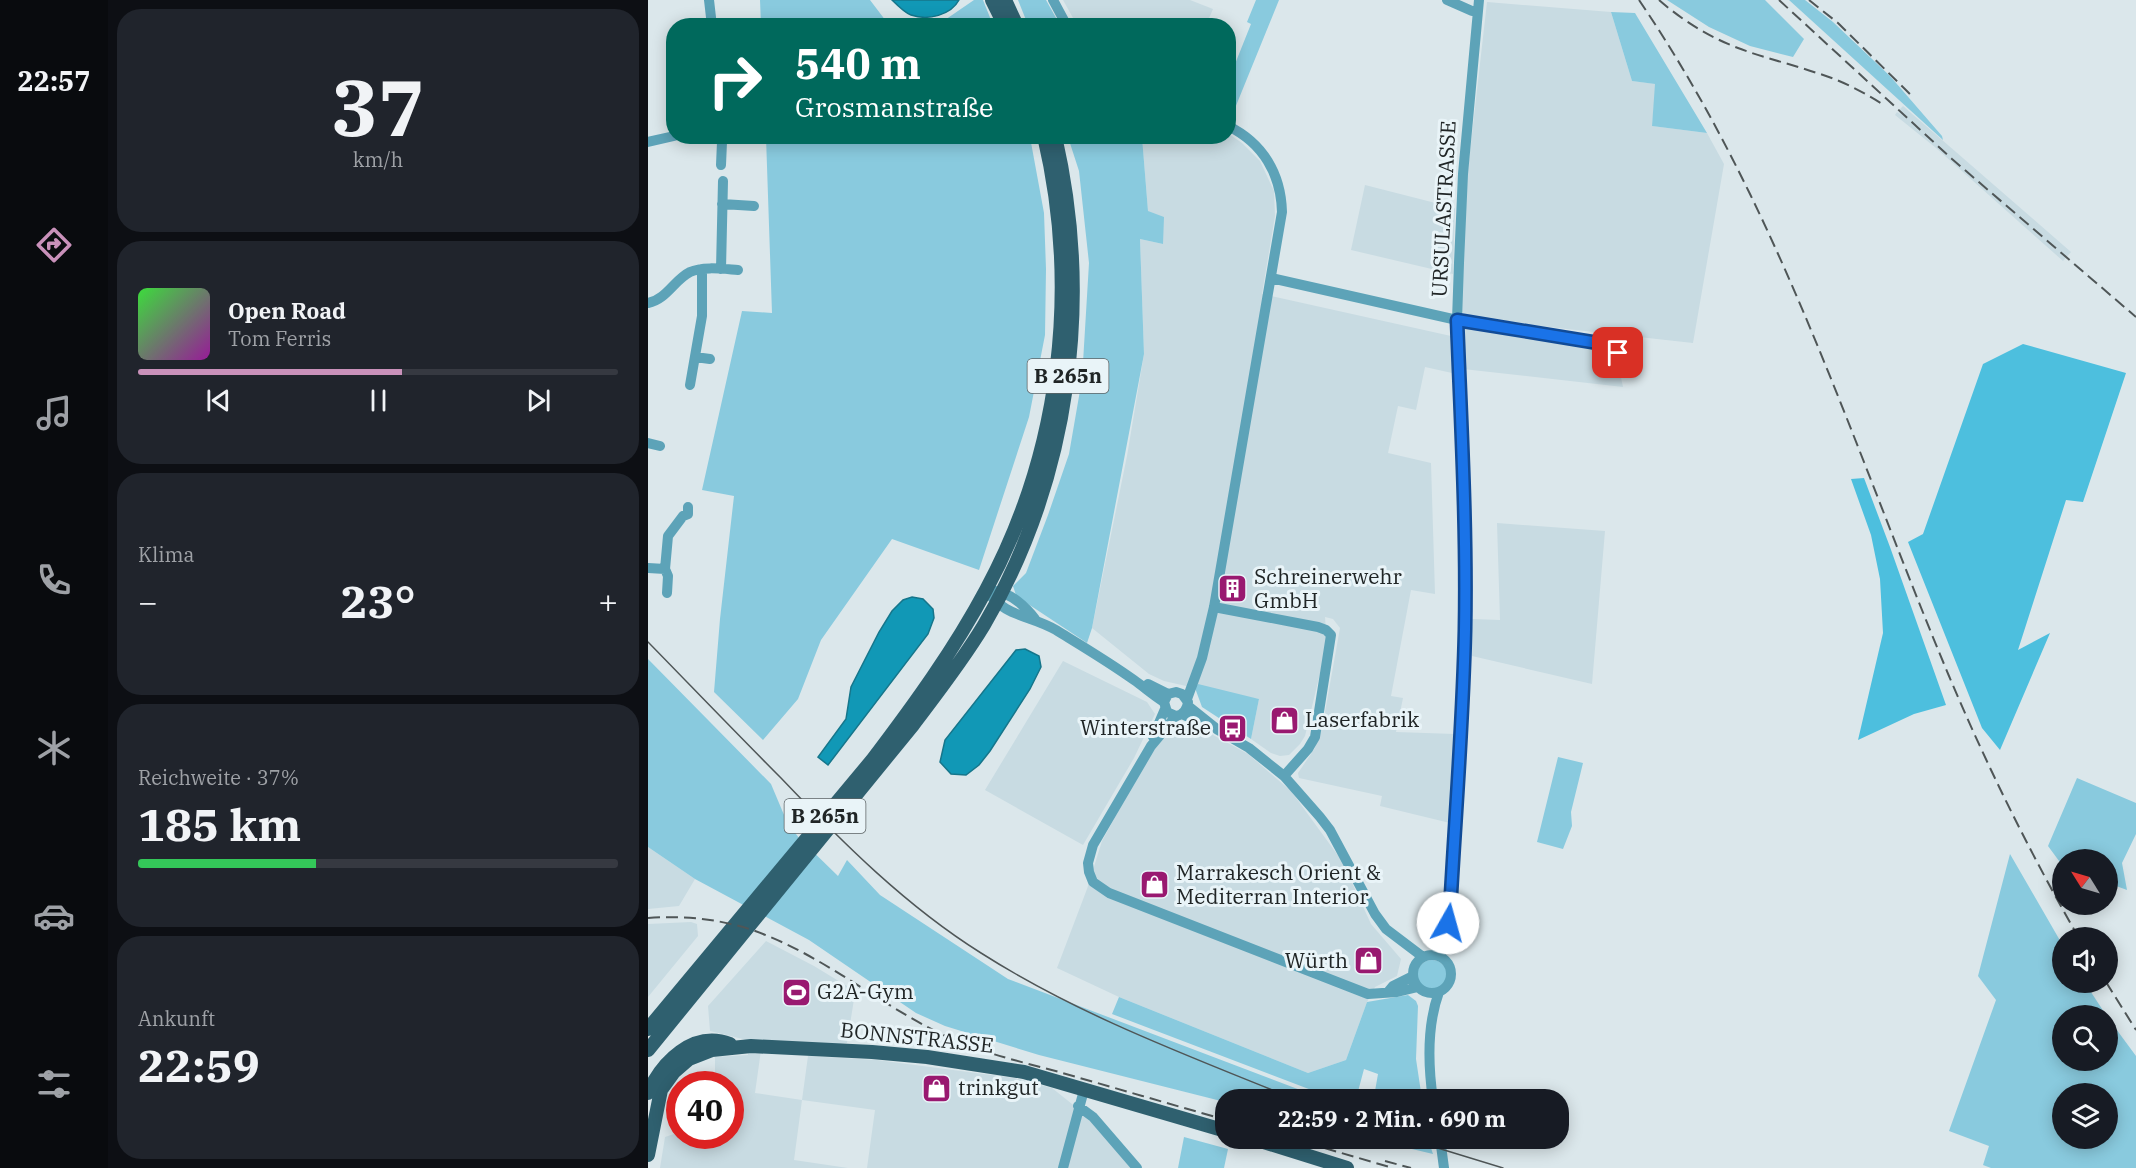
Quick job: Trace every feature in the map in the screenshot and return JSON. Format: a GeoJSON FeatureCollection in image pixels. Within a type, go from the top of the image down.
{"type":"FeatureCollection","features":[{"type":"Feature","properties":{"kind":"main road"},"geometry":{"type":"LineString","coordinates":[[992,0],[1001,18]]}},
{"type":"Feature","properties":{"kind":"main road"},"geometry":{"type":"LineString","coordinates":[[1005,0],[1013,18]]}},
{"type":"Feature","properties":{"kind":"main road","name":"B 265n"},"geometry":{"type":"LineString","coordinates":[[648,1029],[873,759],[932,678],[986,590],[1013,533],[1046,428],[1060,341],[1063,298],[1059,217],[1046,144]]}},
{"type":"Feature","properties":{"kind":"main road","name":"B 265n"},"geometry":{"type":"LineString","coordinates":[[648,1050],[913,725],[950,676],[999,598],[1044,489],[1058,434],[1069,371],[1073,306],[1072,244],[1070,216],[1056,144]]}},
{"type":"Feature","properties":{"kind":"main road"},"geometry":{"type":"LineString","coordinates":[[648,1093],[654,1079],[666,1062],[684,1049],[704,1041],[724,1042],[740,1047]]}},
{"type":"Feature","properties":{"kind":"main road"},"geometry":{"type":"LineString","coordinates":[[648,1155],[662,1090],[674,1072],[689,1059],[712,1050],[740,1047]]}},
{"type":"Feature","properties":{"kind":"main road","name":"BONNSTRASSE"},"geometry":{"type":"LineString","coordinates":[[740,1047],[789,1047],[927,1058],[1024,1072],[1215,1128]]}},
{"type":"Feature","properties":{"kind":"main road"},"geometry":{"type":"LineString","coordinates":[[1286,1149],[1347,1168]]}},
{"type":"Feature","properties":{"kind":"street"},"geometry":{"type":"LineString","coordinates":[[709,0],[711,18]]}},
{"type":"Feature","properties":{"kind":"street"},"geometry":{"type":"LineString","coordinates":[[1053,0],[1063,18]]}},
{"type":"Feature","properties":{"kind":"street"},"geometry":{"type":"LineString","coordinates":[[1447,0],[1472,10],[1479,5]]}},
{"type":"Feature","properties":{"kind":"street","name":"URSULASTRASSE"},"geometry":{"type":"LineString","coordinates":[[1433,1089],[1429,1054],[1431,1027],[1439,992],[1451,979],[1450,967],[1440,957],[1450,912],[1465,630],[1464,508],[1457,320],[1462,184],[1479,5]]}},
{"type":"Feature","properties":{"kind":"street"},"geometry":{"type":"LineString","coordinates":[[1151,746],[1183,709],[1205,649],[1282,212],[1280,188],[1272,166],[1259,148],[1236,131]]}},
{"type":"Feature","properties":{"kind":"street"},"geometry":{"type":"LineString","coordinates":[[648,142],[666,138]]}},
{"type":"Feature","properties":{"kind":"street"},"geometry":{"type":"LineString","coordinates":[[721,165],[722,144]]}},
{"type":"Feature","properties":{"kind":"street"},"geometry":{"type":"LineString","coordinates":[[721,269],[723,181]]}},
{"type":"Feature","properties":{"kind":"street"},"geometry":{"type":"LineString","coordinates":[[722,204],[754,206]]}},
{"type":"Feature","properties":{"kind":"street"},"geometry":{"type":"LineString","coordinates":[[690,385],[702,316],[702,269]]}},
{"type":"Feature","properties":{"kind":"street"},"geometry":{"type":"LineString","coordinates":[[648,303],[659,299],[689,273],[702,269],[738,270]]}},
{"type":"Feature","properties":{"kind":"street"},"geometry":{"type":"LineString","coordinates":[[1271,279],[1457,320],[1598,343],[1618,353]]}},
{"type":"Feature","properties":{"kind":"street"},"geometry":{"type":"LineString","coordinates":[[695,357],[710,359]]}},
{"type":"Feature","properties":{"kind":"street"},"geometry":{"type":"LineString","coordinates":[[648,443],[660,446]]}},
{"type":"Feature","properties":{"kind":"street"},"geometry":{"type":"LineString","coordinates":[[667,594],[668,576],[664,569],[668,536],[683,516],[688,514],[688,507]]}},
{"type":"Feature","properties":{"kind":"street"},"geometry":{"type":"LineString","coordinates":[[648,568],[664,569]]}},
{"type":"Feature","properties":{"kind":"street"},"geometry":{"type":"LineString","coordinates":[[986,590],[1023,618],[1035,619],[1136,681],[1147,684],[1168,699]]}},
{"type":"Feature","properties":{"kind":"street"},"geometry":{"type":"LineString","coordinates":[[1214,607],[1318,627],[1331,635],[1315,737],[1284,776]]}},
{"type":"Feature","properties":{"kind":"street"},"geometry":{"type":"LineString","coordinates":[[1199,665],[1168,699],[1151,746],[1093,845],[1088,863],[1093,882],[1109,893],[1158,914],[1368,994],[1422,989],[1439,992]]}},
{"type":"Feature","properties":{"kind":"street"},"geometry":{"type":"LineString","coordinates":[[1168,699],[1182,694],[1183,709]]}},
{"type":"Feature","properties":{"kind":"street"},"geometry":{"type":"LineString","coordinates":[[1168,699],[1169,714],[1183,709]]}},
{"type":"Feature","properties":{"kind":"street"},"geometry":{"type":"LineString","coordinates":[[1183,709],[1249,748],[1284,776],[1320,817],[1341,849],[1374,914],[1398,940],[1417,966]]}},
{"type":"Feature","properties":{"kind":"street"},"geometry":{"type":"LineString","coordinates":[[1388,992],[1417,966],[1440,957]]}},
{"type":"Feature","properties":{"kind":"street","name":"URSULASTRASSE"},"geometry":{"type":"LineString","coordinates":[[1417,966],[1422,989],[1428,997],[1431,1027]]}},
{"type":"Feature","properties":{"kind":"street"},"geometry":{"type":"LineString","coordinates":[[1063,1168],[1084,1090]]}},
{"type":"Feature","properties":{"kind":"street"},"geometry":{"type":"LineString","coordinates":[[1078,1106],[1093,1118],[1137,1168]]}},
{"type":"Feature","properties":{"kind":"street"},"geometry":{"type":"LineString","coordinates":[[1441,1149],[1444,1168]]}},
{"type":"Feature","properties":{"kind":"shaded area"},"geometry":{"type":"Polygon","coordinates":[[[760,0],[870,0],[884,18],[761,18],[760,0]]]}},
{"type":"Feature","properties":{"kind":"shaded area"},"geometry":{"type":"Polygon","coordinates":[[[892,0],[959,0],[951,10],[945,13],[932,17],[918,17],[901,9],[892,0]]]}},
{"type":"Feature","properties":{"kind":"shaded area"},"geometry":{"type":"Polygon","coordinates":[[[974,0],[983,0],[990,18],[948,18],[974,0]]]}},
{"type":"Feature","properties":{"kind":"shaded area"},"geometry":{"type":"Polygon","coordinates":[[[1018,0],[1046,0],[1056,18],[1025,18],[1018,0]]]}},
{"type":"Feature","properties":{"kind":"shaded area"},"geometry":{"type":"Polygon","coordinates":[[[1063,0],[1190,0],[1213,9],[1209,18],[1073,18],[1063,0]]]}},
{"type":"Feature","properties":{"kind":"shaded area"},"geometry":{"type":"Polygon","coordinates":[[[1256,0],[1279,0],[1236,106],[1236,62],[1251,24],[1247,22],[1256,0]]]}},
{"type":"Feature","properties":{"kind":"shaded area"},"geometry":{"type":"Polygon","coordinates":[[[1667,0],[1765,0],[1804,39],[1793,57],[1750,46],[1709,27],[1667,0]]]}},
{"type":"Feature","properties":{"kind":"shaded area"},"geometry":{"type":"Polygon","coordinates":[[[1789,0],[1805,0],[1833,22],[1890,76],[1943,140],[1789,0]]]}},
{"type":"Feature","properties":{"kind":"shaded area"},"geometry":{"type":"Polygon","coordinates":[[[1487,2],[1611,12],[1632,81],[1656,84],[1652,126],[1707,133],[1724,164],[1693,343],[1468,318],[1461,311],[1466,187],[1487,2]]]}},
{"type":"Feature","properties":{"kind":"shaded area"},"geometry":{"type":"Polygon","coordinates":[[[1611,12],[1635,13],[1707,133],[1652,126],[1655,84],[1632,81],[1611,12]]]}},
{"type":"Feature","properties":{"kind":"shaded area"},"geometry":{"type":"Polygon","coordinates":[[[1903,106],[2071,252],[2063,261],[1936,148],[1895,115],[1897,112],[1901,115],[1898,111],[1903,106]]]}},
{"type":"Feature","properties":{"kind":"shaded area"},"geometry":{"type":"Polygon","coordinates":[[[1236,139],[1260,161],[1274,191],[1275,216],[1262,294],[1451,336],[1452,373],[1425,367],[1416,410],[1398,406],[1388,453],[1431,463],[1435,594],[1411,590],[1391,696],[1403,698],[1396,732],[1455,734],[1450,823],[1380,806],[1382,796],[1299,778],[1298,773],[1315,748],[1323,723],[1340,628],[1333,619],[1325,617],[1327,644],[1305,736],[1289,755],[1280,756],[1271,753],[1251,739],[1259,699],[1164,681],[1149,674],[1092,628],[1127,456],[1144,354],[1140,239],[1163,244],[1148,211],[1143,144],[1236,144],[1236,139]]]}},
{"type":"Feature","properties":{"kind":"shaded area"},"geometry":{"type":"Polygon","coordinates":[[[766,144],[1031,144],[1044,213],[1045,335],[1029,417],[979,570],[892,539],[821,640],[798,699],[763,740],[714,692],[734,496],[702,490],[742,311],[772,313],[766,144]]]}},
{"type":"Feature","properties":{"kind":"shaded area"},"geometry":{"type":"Polygon","coordinates":[[[1070,144],[1143,144],[1148,211],[1164,217],[1163,244],[1140,239],[1144,354],[1092,628],[1087,643],[1025,602],[1016,595],[1013,586],[1026,573],[1069,454],[1082,379],[1089,263],[1079,171],[1070,144]]]}},
{"type":"Feature","properties":{"kind":"shaded area"},"geometry":{"type":"Polygon","coordinates":[[[1365,185],[1455,208],[1453,274],[1351,250],[1365,185]]]}},
{"type":"Feature","properties":{"kind":"shaded area"},"geometry":{"type":"Polygon","coordinates":[[[1468,325],[1591,346],[1611,367],[1619,368],[1623,387],[1463,369],[1462,330],[1468,325]]]}},
{"type":"Feature","properties":{"kind":"shaded area"},"geometry":{"type":"Polygon","coordinates":[[[2023,344],[2126,373],[2083,502],[2066,500],[2018,650],[2050,633],[2000,750],[1982,728],[1908,542],[1923,534],[1983,364],[2023,344]]]}},
{"type":"Feature","properties":{"kind":"shaded area"},"geometry":{"type":"Polygon","coordinates":[[[1864,478],[1946,705],[1914,714],[1858,740],[1883,633],[1880,579],[1871,535],[1851,479],[1864,478]]]}},
{"type":"Feature","properties":{"kind":"shaded area"},"geometry":{"type":"Polygon","coordinates":[[[1497,523],[1605,531],[1592,684],[1472,656],[1472,619],[1500,620],[1497,523]]]}},
{"type":"Feature","properties":{"kind":"shaded area"},"geometry":{"type":"Polygon","coordinates":[[[912,597],[923,599],[933,609],[934,618],[928,634],[828,765],[818,757],[846,719],[851,687],[892,611],[903,600],[912,597]]]}},
{"type":"Feature","properties":{"kind":"shaded area"},"geometry":{"type":"Polygon","coordinates":[[[1025,649],[1039,656],[1041,667],[1030,689],[979,765],[966,775],[951,774],[940,762],[945,740],[1016,650],[1025,649]]]}},
{"type":"Feature","properties":{"kind":"shaded area"},"geometry":{"type":"Polygon","coordinates":[[[648,659],[771,784],[787,822],[799,838],[838,876],[847,860],[880,895],[1008,979],[1298,1089],[1215,1089],[1215,1099],[1039,1055],[945,1026],[916,1013],[809,940],[695,879],[648,847],[648,659]]]}},
{"type":"Feature","properties":{"kind":"shaded area"},"geometry":{"type":"Polygon","coordinates":[[[1063,661],[1147,702],[1155,714],[1134,758],[1083,845],[985,790],[1063,661]]]}},
{"type":"Feature","properties":{"kind":"shaded area"},"geometry":{"type":"Polygon","coordinates":[[[1198,684],[1259,699],[1251,739],[1202,707],[1195,688],[1198,684]]]}},
{"type":"Feature","properties":{"kind":"shaded area"},"geometry":{"type":"Polygon","coordinates":[[[1187,728],[1204,730],[1248,754],[1291,791],[1342,861],[1371,924],[1401,959],[1397,976],[1375,987],[1367,1002],[1346,1060],[1308,1073],[1119,997],[1057,968],[1087,889],[1102,841],[1145,763],[1160,742],[1172,732],[1187,728]]]}},
{"type":"Feature","properties":{"kind":"shaded area"},"geometry":{"type":"Polygon","coordinates":[[[1558,757],[1583,763],[1571,812],[1572,826],[1563,849],[1537,842],[1558,757]]]}},
{"type":"Feature","properties":{"kind":"shaded area"},"geometry":{"type":"Polygon","coordinates":[[[2077,778],[2136,803],[2136,834],[2122,863],[2127,890],[2118,887],[2118,849],[2052,849],[2052,851],[2048,846],[2077,778]]]}},
{"type":"Feature","properties":{"kind":"shaded area"},"geometry":{"type":"Polygon","coordinates":[[[648,847],[695,879],[679,906],[648,909],[648,847]]]}},
{"type":"Feature","properties":{"kind":"shaded area"},"geometry":{"type":"Polygon","coordinates":[[[2010,854],[2052,927],[2052,993],[2092,993],[2099,1005],[2052,1005],[2052,1071],[2118,1071],[2118,1032],[2136,1056],[2136,1168],[1991,1168],[1983,1165],[1989,1146],[1949,1131],[1996,1000],[1978,976],[2010,854]]]}},
{"type":"Feature","properties":{"kind":"shaded area"},"geometry":{"type":"Polygon","coordinates":[[[691,922],[697,924],[698,936],[648,997],[648,924],[691,922]]]}},
{"type":"Feature","properties":{"kind":"shaded area"},"geometry":{"type":"Polygon","coordinates":[[[766,941],[855,991],[847,1043],[834,1045],[762,1043],[755,1093],[802,1100],[794,1160],[848,1168],[660,1168],[666,1137],[666,1149],[744,1149],[744,1071],[715,1071],[715,1057],[748,1055],[747,1040],[710,1031],[708,1006],[766,941]]]}},
{"type":"Feature","properties":{"kind":"shaded area"},"geometry":{"type":"Polygon","coordinates":[[[1432,960],[1438,961],[1446,969],[1446,981],[1438,989],[1432,990],[1426,989],[1418,981],[1417,975],[1418,969],[1426,961],[1432,960]]]}},
{"type":"Feature","properties":{"kind":"shaded area"},"geometry":{"type":"Polygon","coordinates":[[[1408,995],[1416,1001],[1418,1006],[1416,1059],[1420,1089],[1375,1089],[1378,1074],[1364,1069],[1359,1089],[1309,1089],[1112,1014],[1119,997],[1308,1073],[1346,1060],[1367,1002],[1408,995]]]}},
{"type":"Feature","properties":{"kind":"shaded area"},"geometry":{"type":"Polygon","coordinates":[[[808,1056],[877,1060],[1014,1078],[1052,1088],[1092,1120],[1133,1168],[867,1168],[875,1110],[802,1100],[808,1056]]]}},
{"type":"Feature","properties":{"kind":"shaded area"},"geometry":{"type":"Polygon","coordinates":[[[1184,1137],[1215,1145],[1215,1149],[1228,1149],[1224,1168],[1178,1168],[1184,1137]]]}},
{"type":"Feature","properties":{"kind":"shaded area"},"geometry":{"type":"Polygon","coordinates":[[[1412,1149],[1431,1149],[1433,1154],[1412,1149]]]}},
{"type":"Feature","properties":{"kind":"tram line"},"geometry":{"type":"LineString","coordinates":[[648,642],[851,849],[901,894],[953,935],[1019,976],[1096,1016],[1270,1089]]}},
{"type":"Feature","properties":{"kind":"tram line"},"geometry":{"type":"LineString","coordinates":[[1441,1149],[1503,1168]]}},
{"type":"Feature","properties":{"kind":"railway"},"geometry":{"type":"LineString","coordinates":[[1639,0],[1689,79],[1774,244],[1846,416],[1963,710],[2026,841],[2073,927]]}},
{"type":"Feature","properties":{"kind":"railway"},"geometry":{"type":"LineString","coordinates":[[1659,0],[1686,21],[1727,44],[1835,79],[1884,105]]}},
{"type":"Feature","properties":{"kind":"railway"},"geometry":{"type":"LineString","coordinates":[[1779,0],[1952,159],[2136,317]]}},
{"type":"Feature","properties":{"kind":"railway"},"geometry":{"type":"LineString","coordinates":[[1809,0],[1838,23],[1911,95]]}},
{"type":"Feature","properties":{"kind":"railway"},"geometry":{"type":"LineString","coordinates":[[648,918],[679,917],[709,920],[754,931],[793,947],[910,1018],[959,1042],[996,1055],[1215,1117]]}},
{"type":"Feature","properties":{"kind":"railway"},"geometry":{"type":"LineString","coordinates":[[2113,993],[2136,1030]]}},
{"type":"Feature","properties":{"kind":"railway"},"geometry":{"type":"LineString","coordinates":[[1328,1149],[1393,1168]]}},
{"type":"Feature","properties":{"kind":"railway"},"geometry":{"type":"LineString","coordinates":[[1385,1161],[1411,1168]]}},
{"type":"Feature","properties":{"kind":"place","name":"Schreinerwehr GmbH"},"geometry":{"type":"Point","coordinates":[1233,589]}},
{"type":"Feature","properties":{"kind":"place","name":"Laserfabrik"},"geometry":{"type":"Point","coordinates":[1284,720]}},
{"type":"Feature","properties":{"kind":"place","name":"Winterstraße"},"geometry":{"type":"Point","coordinates":[1232,728]}},
{"type":"Feature","properties":{"kind":"place","name":"Marrakesch Orient & Mediterran Interior"},"geometry":{"type":"Point","coordinates":[1155,885]}},
{"type":"Feature","properties":{"kind":"place","name":"Würth"},"geometry":{"type":"Point","coordinates":[1369,961]}},
{"type":"Feature","properties":{"kind":"place","name":"G2A-Gym"},"geometry":{"type":"Point","coordinates":[796,992]}},
{"type":"Feature","properties":{"kind":"place","name":"trinkgut"},"geometry":{"type":"Point","coordinates":[937,1088]}},
{"type":"Feature","properties":{"kind":"route"},"geometry":{"type":"LineString","coordinates":[[1448,923],[1465,630],[1464,508],[1457,320],[1598,343],[1618,353]]}}]}
